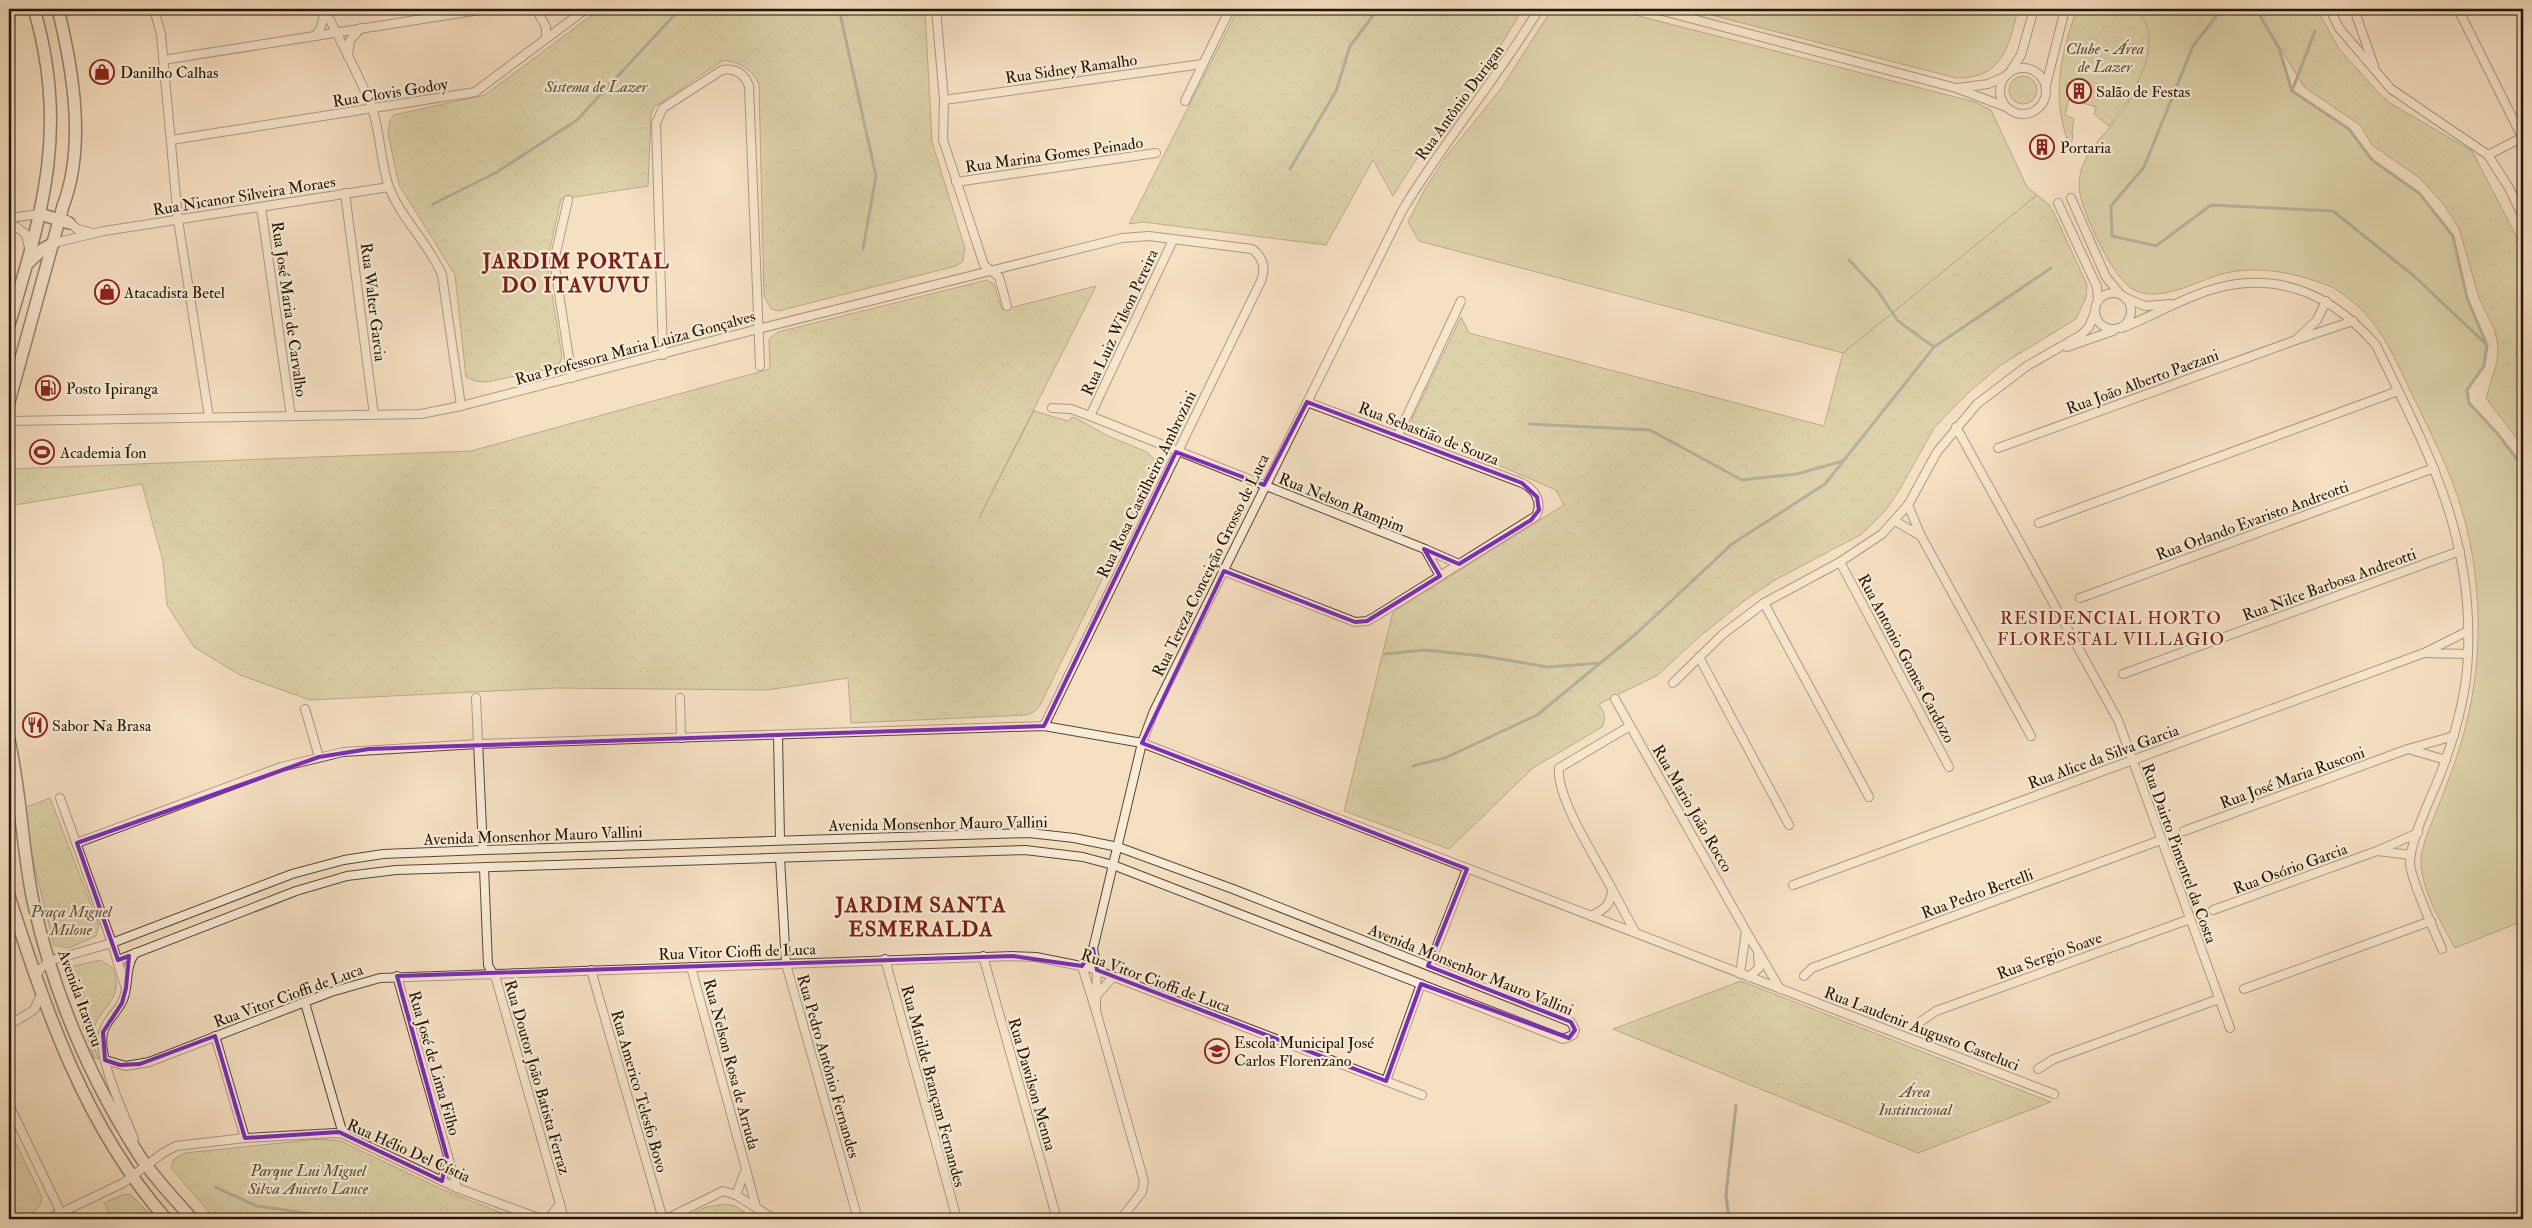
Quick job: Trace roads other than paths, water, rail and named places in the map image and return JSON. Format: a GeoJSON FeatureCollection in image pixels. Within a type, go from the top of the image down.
{"type":"FeatureCollection","features":[{"type":"Feature","properties":{"kind":"main road"},"geometry":{"type":"LineString","coordinates":[[9,325],[40,214],[51,145],[49,75],[34,9]]}},
{"type":"Feature","properties":{"kind":"main road"},"geometry":{"type":"LineString","coordinates":[[9,402],[54,244],[64,222],[63,206],[71,186],[74,153],[74,97],[70,63],[58,10]]}},
{"type":"Feature","properties":{"kind":"main road"},"geometry":{"type":"LineString","coordinates":[[40,214],[64,222]]}},
{"type":"Feature","properties":{"kind":"main road"},"geometry":{"type":"LineString","coordinates":[[26,265],[43,249],[54,244]]}},
{"type":"Feature","properties":{"kind":"main road"},"geometry":{"type":"LineString","coordinates":[[9,762],[10,744]]}},
{"type":"Feature","properties":{"kind":"main road","name":"Avenida Itavuvu"},"geometry":{"type":"LineString","coordinates":[[10,744],[33,901],[49,961],[89,1069],[143,1160],[192,1219]]}},
{"type":"Feature","properties":{"kind":"main road","name":"Avenida Itavuvu"},"geometry":{"type":"LineString","coordinates":[[9,896],[41,994],[78,1084],[108,1140],[166,1219]]}},
{"type":"Feature","properties":{"kind":"street"},"geometry":{"type":"LineString","coordinates":[[154,9],[161,34],[164,60],[178,220],[209,417]]}},
{"type":"Feature","properties":{"kind":"street"},"geometry":{"type":"LineString","coordinates":[[164,60],[486,9]]}},
{"type":"Feature","properties":{"kind":"street"},"geometry":{"type":"LineString","coordinates":[[536,9],[546,28],[546,39]]}},
{"type":"Feature","properties":{"kind":"street","name":"Rua Clovis Godoy"},"geometry":{"type":"LineString","coordinates":[[171,140],[475,92],[586,9]]}},
{"type":"Feature","properties":{"kind":"street"},"geometry":{"type":"LineString","coordinates":[[936,9],[944,100],[943,140],[984,265],[999,277],[1007,306]]}},
{"type":"Feature","properties":{"kind":"street"},"geometry":{"type":"LineString","coordinates":[[1185,100],[1230,9]]}},
{"type":"Feature","properties":{"kind":"street","name":"Rua Antônio Durigan"},"geometry":{"type":"LineString","coordinates":[[1402,211],[1430,164],[1500,71],[1539,9]]}},
{"type":"Feature","properties":{"kind":"street"},"geometry":{"type":"LineString","coordinates":[[1655,9],[1956,88],[2006,107],[2018,114],[2034,112],[2044,101],[2046,85],[2066,9]]}},
{"type":"Feature","properties":{"kind":"street"},"geometry":{"type":"LineString","coordinates":[[2006,107],[2001,100],[2000,90],[2006,75],[2015,66],[2021,55],[2034,9]]}},
{"type":"Feature","properties":{"kind":"street"},"geometry":{"type":"LineString","coordinates":[[2330,9],[2339,28],[2402,98],[2488,155],[2509,188],[2523,216]]}},
{"type":"Feature","properties":{"kind":"street"},"geometry":{"type":"LineString","coordinates":[[2354,9],[2376,70]]}},
{"type":"Feature","properties":{"kind":"street"},"geometry":{"type":"LineString","coordinates":[[2458,9],[2522,137],[2488,155]]}},
{"type":"Feature","properties":{"kind":"street"},"geometry":{"type":"LineString","coordinates":[[313,36],[320,30],[325,10]]}},
{"type":"Feature","properties":{"kind":"street"},"geometry":{"type":"LineString","coordinates":[[325,10],[372,108],[381,141],[389,187],[405,216],[438,264],[442,275],[461,406]]}},
{"type":"Feature","properties":{"kind":"street"},"geometry":{"type":"LineString","coordinates":[[348,58],[347,48],[350,40],[361,28]]}},
{"type":"Feature","properties":{"kind":"street","name":"Rua Sidney Ramalho"},"geometry":{"type":"LineString","coordinates":[[944,100],[1202,64]]}},
{"type":"Feature","properties":{"kind":"street"},"geometry":{"type":"LineString","coordinates":[[1956,88],[1988,84],[2020,67],[2031,69],[2041,75],[2046,85]]}},
{"type":"Feature","properties":{"kind":"street"},"geometry":{"type":"LineString","coordinates":[[663,355],[656,123],[663,108],[722,70],[729,69],[742,74],[749,86],[760,366]]}},
{"type":"Feature","properties":{"kind":"street","name":"Rua Marina Gomes Peinado"},"geometry":{"type":"LineString","coordinates":[[956,182],[1156,153]]}},
{"type":"Feature","properties":{"kind":"street","name":"Rua Nicanor Silveira Moraes"},"geometry":{"type":"LineString","coordinates":[[64,222],[86,232],[104,231],[389,187]]}},
{"type":"Feature","properties":{"kind":"street","name":"Rua Walter Garcia"},"geometry":{"type":"LineString","coordinates":[[345,193],[374,415]]}},
{"type":"Feature","properties":{"kind":"street"},"geometry":{"type":"LineString","coordinates":[[2071,198],[2106,277],[2114,290],[2138,304],[2152,306],[2162,306],[2189,299]]}},
{"type":"Feature","properties":{"kind":"street"},"geometry":{"type":"LineString","coordinates":[[568,200],[554,261],[572,378]]}},
{"type":"Feature","properties":{"kind":"street"},"geometry":{"type":"LineString","coordinates":[[1673,683],[1723,634],[1764,603],[1869,544],[1896,521],[1908,505],[1937,452],[1977,404],[2012,376],[2086,331],[2098,301],[2097,287],[2058,203]]}},
{"type":"Feature","properties":{"kind":"street","name":"Rua José Maria de Carvalho"},"geometry":{"type":"LineString","coordinates":[[261,207],[291,416]]}},
{"type":"Feature","properties":{"kind":"street","name":"Rua Tereza Conceição Grosso de Luca"},"geometry":{"type":"LineString","coordinates":[[1121,1219],[1142,1192],[1144,1181],[1082,966],[1093,949],[1142,743],[1154,711],[1224,571],[1264,485],[1402,211]]}},
{"type":"Feature","properties":{"kind":"street"},"geometry":{"type":"LineString","coordinates":[[9,218],[40,214]]}},
{"type":"Feature","properties":{"kind":"street"},"geometry":{"type":"LineString","coordinates":[[9,222],[26,234],[30,252]]}},
{"type":"Feature","properties":{"kind":"street","name":"Rua Nicanor Silveira Moraes"},"geometry":{"type":"LineString","coordinates":[[54,244],[104,231]]}},
{"type":"Feature","properties":{"kind":"street","name":"Rua Professora Maria Luiza Gonçalves"},"geometry":{"type":"LineString","coordinates":[[9,421],[421,414],[461,406],[663,355],[990,270],[1136,236],[1243,247],[1258,254]]}},
{"type":"Feature","properties":{"kind":"street","name":"Rua Luiz Wilson Pereira"},"geometry":{"type":"LineString","coordinates":[[1090,416],[1174,240]]}},
{"type":"Feature","properties":{"kind":"street","name":"Rua Rosa Castilheiro Ambrozini"},"geometry":{"type":"LineString","coordinates":[[1044,726],[1176,452],[1262,281],[1264,270],[1258,254]]}},
{"type":"Feature","properties":{"kind":"street"},"geometry":{"type":"LineString","coordinates":[[2054,352],[2119,329],[2216,288],[2259,283],[2302,290],[2326,301],[2353,321],[2376,345],[2445,495],[2465,574],[2468,654],[2464,694],[2454,736],[2411,855],[2412,872],[2442,949]]}},
{"type":"Feature","properties":{"kind":"street"},"geometry":{"type":"LineString","coordinates":[[2098,301],[2106,294],[2124,296],[2131,306],[2131,316],[2119,329]]}},
{"type":"Feature","properties":{"kind":"street"},"geometry":{"type":"LineString","coordinates":[[1398,435],[1461,301]]}},
{"type":"Feature","properties":{"kind":"street","name":"Rua João Alberto Paezani"},"geometry":{"type":"LineString","coordinates":[[2296,340],[2317,320],[2326,301]]}},
{"type":"Feature","properties":{"kind":"street"},"geometry":{"type":"LineString","coordinates":[[2094,312],[2102,326],[2119,329]]}},
{"type":"Feature","properties":{"kind":"street","name":"Rua João Alberto Paezani"},"geometry":{"type":"LineString","coordinates":[[1998,448],[2353,321]]}},
{"type":"Feature","properties":{"kind":"street"},"geometry":{"type":"LineString","coordinates":[[2039,523],[2398,391]]}},
{"type":"Feature","properties":{"kind":"street","name":"Rua Sebastião de Souza"},"geometry":{"type":"LineString","coordinates":[[1307,402],[1529,486],[1537,497],[1539,510],[1532,520],[1459,564]]}},
{"type":"Feature","properties":{"kind":"street","name":"Rua Nelson Rampim"},"geometry":{"type":"LineString","coordinates":[[1052,408],[1071,409],[1090,416],[1459,564]]}},
{"type":"Feature","properties":{"kind":"street","name":"Rua Dairto Pimentel da Costa"},"geometry":{"type":"LineString","coordinates":[[1956,427],[2118,720],[2230,1028]]}},
{"type":"Feature","properties":{"kind":"street","name":"Rua Orlando Evaristo Andreotti"},"geometry":{"type":"LineString","coordinates":[[2080,598],[2434,468]]}},
{"type":"Feature","properties":{"kind":"street"},"geometry":{"type":"LineString","coordinates":[[1908,505],[1921,536],[2031,736]]}},
{"type":"Feature","properties":{"kind":"street"},"geometry":{"type":"LineString","coordinates":[[1896,521],[1921,536]]}},
{"type":"Feature","properties":{"kind":"street"},"geometry":{"type":"LineString","coordinates":[[1425,550],[1440,576]]}},
{"type":"Feature","properties":{"kind":"street","name":"Rua Nilce Barbosa Andreotti"},"geometry":{"type":"LineString","coordinates":[[2123,674],[2460,551]]}},
{"type":"Feature","properties":{"kind":"street","name":"Rua Antonio Gomes Cardozo"},"geometry":{"type":"LineString","coordinates":[[1840,562],[1949,767]]}},
{"type":"Feature","properties":{"kind":"street"},"geometry":{"type":"LineString","coordinates":[[1224,571],[1355,622],[1362,622],[1376,616],[1459,564]]}},
{"type":"Feature","properties":{"kind":"street"},"geometry":{"type":"LineString","coordinates":[[1764,603],[1869,796]]}},
{"type":"Feature","properties":{"kind":"street","name":"Rua Alice da Silva Garcia"},"geometry":{"type":"LineString","coordinates":[[1792,885],[2424,653],[2468,631]]}},
{"type":"Feature","properties":{"kind":"street","name":"Rua Alice da Silva Garcia"},"geometry":{"type":"LineString","coordinates":[[2424,653],[2468,654]]}},
{"type":"Feature","properties":{"kind":"street"},"geometry":{"type":"LineString","coordinates":[[1699,657],[1789,825]]}},
{"type":"Feature","properties":{"kind":"street"},"geometry":{"type":"LineString","coordinates":[[476,698],[483,850]]}},
{"type":"Feature","properties":{"kind":"street"},"geometry":{"type":"LineString","coordinates":[[680,698],[681,738]]}},
{"type":"Feature","properties":{"kind":"street","name":"Rua Mario João Rocco"},"geometry":{"type":"LineString","coordinates":[[1615,699],[1756,950],[1780,989]]}},
{"type":"Feature","properties":{"kind":"street"},"geometry":{"type":"LineString","coordinates":[[305,709],[318,757]]}},
{"type":"Feature","properties":{"kind":"street","name":"Rua Laudenir Augusto Casteluci"},"geometry":{"type":"LineString","coordinates":[[77,843],[281,768],[318,757],[369,749],[1044,726],[1142,743],[2054,1094]]}},
{"type":"Feature","properties":{"kind":"street"},"geometry":{"type":"LineString","coordinates":[[1630,726],[1559,768],[1558,778],[1564,796],[1635,932]]}},
{"type":"Feature","properties":{"kind":"street"},"geometry":{"type":"LineString","coordinates":[[778,735],[780,840]]}},
{"type":"Feature","properties":{"kind":"street","name":"Rua José Maria Rusconi"},"geometry":{"type":"LineString","coordinates":[[2184,831],[2408,749],[2454,736]]}},
{"type":"Feature","properties":{"kind":"street"},"geometry":{"type":"LineString","coordinates":[[2408,749],[2446,760]]}},
{"type":"Feature","properties":{"kind":"street"},"geometry":{"type":"LineString","coordinates":[[60,798],[118,960],[126,988]]}},
{"type":"Feature","properties":{"kind":"street","name":"Avenida Monsenhor Mauro Vallini"},"geometry":{"type":"LineString","coordinates":[[49,961],[112,943],[292,874],[344,860],[383,854],[1029,833],[1074,838],[1118,847],[1233,889],[1571,1022],[1575,1030],[1574,1035],[1563,1039],[1113,865],[1083,857],[1025,850],[396,870],[347,876],[296,891],[118,960]]}},
{"type":"Feature","properties":{"kind":"street","name":"Rua Osório Garcia"},"geometry":{"type":"LineString","coordinates":[[2213,910],[2377,851],[2418,833]]}},
{"type":"Feature","properties":{"kind":"street","name":"Rua Pedro Bertelli"},"geometry":{"type":"LineString","coordinates":[[1804,976],[1812,968],[2161,840]]}},
{"type":"Feature","properties":{"kind":"street","name":"Rua Osório Garcia"},"geometry":{"type":"LineString","coordinates":[[2377,851],[2411,855]]}},
{"type":"Feature","properties":{"kind":"street","name":"Rua Pedro Antônio Fernandes"},"geometry":{"type":"LineString","coordinates":[[780,858],[786,964],[858,1219]]}},
{"type":"Feature","properties":{"kind":"street","name":"Rua Doutor João Batista Ferraz"},"geometry":{"type":"LineString","coordinates":[[484,868],[488,965],[496,980],[564,1219]]}},
{"type":"Feature","properties":{"kind":"street"},"geometry":{"type":"LineString","coordinates":[[1429,966],[1467,869]]}},
{"type":"Feature","properties":{"kind":"street"},"geometry":{"type":"LineString","coordinates":[[1607,922],[1612,889]]}},
{"type":"Feature","properties":{"kind":"street"},"geometry":{"type":"LineString","coordinates":[[1591,916],[1610,904]]}},
{"type":"Feature","properties":{"kind":"street","name":"Rua Sergio Soave"},"geometry":{"type":"LineString","coordinates":[[1920,1022],[1936,1011],[2190,918]]}},
{"type":"Feature","properties":{"kind":"street"},"geometry":{"type":"LineString","coordinates":[[2244,989],[2430,921]]}},
{"type":"Feature","properties":{"kind":"street"},"geometry":{"type":"LineString","coordinates":[[1740,974],[1746,931]]}},
{"type":"Feature","properties":{"kind":"street","name":"Rua Tereza Conceição Grosso de Luca"},"geometry":{"type":"LineString","coordinates":[[1093,949],[1096,970],[1096,1012]]}},
{"type":"Feature","properties":{"kind":"street"},"geometry":{"type":"LineString","coordinates":[[1749,977],[1759,968],[1756,950]]}},
{"type":"Feature","properties":{"kind":"street"},"geometry":{"type":"LineString","coordinates":[[48,1219],[62,1216],[123,1183],[132,1175],[143,1160],[105,1060],[103,1032],[122,1002],[126,988],[128,967],[135,953]]}},
{"type":"Feature","properties":{"kind":"street","name":"Rua Vitor Cioffi de Luca"},"geometry":{"type":"LineString","coordinates":[[105,1060],[120,1066],[140,1064],[363,981],[397,976],[983,956],[1036,957],[1096,970],[1422,1095]]}},
{"type":"Feature","properties":{"kind":"street","name":"Rua Dawilson Menna"},"geometry":{"type":"LineString","coordinates":[[983,956],[1056,1219]]}},
{"type":"Feature","properties":{"kind":"street","name":"Rua Matilde Brançam Fernandes"},"geometry":{"type":"LineString","coordinates":[[885,959],[957,1219]]}},
{"type":"Feature","properties":{"kind":"street"},"geometry":{"type":"LineString","coordinates":[[36,978],[40,969],[49,961]]}},
{"type":"Feature","properties":{"kind":"street","name":"Rua Nelson Rosa de Arruda"},"geometry":{"type":"LineString","coordinates":[[691,966],[756,1207]]}},
{"type":"Feature","properties":{"kind":"street","name":"Rua Americo Telesfo Bovo"},"geometry":{"type":"LineString","coordinates":[[591,970],[664,1219]]}},
{"type":"Feature","properties":{"kind":"street","name":"Rua José de Lima Filho"},"geometry":{"type":"LineString","coordinates":[[397,976],[457,1188]]}},
{"type":"Feature","properties":{"kind":"street"},"geometry":{"type":"LineString","coordinates":[[1096,996],[1113,977]]}},
{"type":"Feature","properties":{"kind":"street"},"geometry":{"type":"LineString","coordinates":[[1386,1081],[1421,984]]}},
{"type":"Feature","properties":{"kind":"street"},"geometry":{"type":"LineString","coordinates":[[9,1025],[34,1010],[41,994]]}},
{"type":"Feature","properties":{"kind":"street"},"geometry":{"type":"LineString","coordinates":[[2038,1069],[2054,1059],[2219,999]]}},
{"type":"Feature","properties":{"kind":"street"},"geometry":{"type":"LineString","coordinates":[[305,1003],[339,1116],[339,1134]]}},
{"type":"Feature","properties":{"kind":"street"},"geometry":{"type":"LineString","coordinates":[[215,1036],[245,1138]]}},
{"type":"Feature","properties":{"kind":"street"},"geometry":{"type":"LineString","coordinates":[[9,1105],[62,1216]]}},
{"type":"Feature","properties":{"kind":"street","name":"Rua Hélio Del Cístia"},"geometry":{"type":"LineString","coordinates":[[143,1160],[176,1146],[245,1138],[339,1134],[457,1188],[541,1219]]}},
{"type":"Feature","properties":{"kind":"street","name":"Rua José de Lima Filho"},"geometry":{"type":"LineString","coordinates":[[442,1181],[448,1157]]}},
{"type":"Feature","properties":{"kind":"street","name":"Rua Nelson Rosa de Arruda"},"geometry":{"type":"LineString","coordinates":[[736,1195],[746,1169]]}},
{"type":"Feature","properties":{"kind":"street"},"geometry":{"type":"LineString","coordinates":[[664,1219],[723,1191],[736,1195],[774,1219]]}},
{"type":"Feature","properties":{"kind":"street"},"geometry":{"type":"LineString","coordinates":[[548,1219],[560,1204]]}},
{"type":"Feature","properties":{"kind":"waterway"},"geometry":{"type":"LineString","coordinates":[[433,204],[497,172],[577,120],[680,9]]}},
{"type":"Feature","properties":{"kind":"waterway"},"geometry":{"type":"LineString","coordinates":[[839,9],[876,176],[863,249]]}},
{"type":"Feature","properties":{"kind":"waterway"},"geometry":{"type":"LineString","coordinates":[[1290,169],[1336,91],[1350,46],[1378,9]]}},
{"type":"Feature","properties":{"kind":"waterway"},"geometry":{"type":"LineString","coordinates":[[2222,9],[2193,46],[2144,167],[2111,206],[2112,236],[2156,246],[2211,205],[2333,211],[2414,276],[2487,345]]}},
{"type":"Feature","properties":{"kind":"waterway"},"geometry":{"type":"LineString","coordinates":[[2256,9],[2279,48],[2292,91],[2349,129],[2372,160],[2419,193],[2453,236],[2467,298],[2487,345],[2484,366],[2467,390],[2469,403],[2497,433],[2523,467]]}},
{"type":"Feature","properties":{"kind":"waterway"},"geometry":{"type":"LineString","coordinates":[[2292,91],[2315,31]]}},
{"type":"Feature","properties":{"kind":"waterway"},"geometry":{"type":"LineString","coordinates":[[1849,260],[1877,290],[1898,321],[1934,347]]}},
{"type":"Feature","properties":{"kind":"waterway"},"geometry":{"type":"LineString","coordinates":[[1413,766],[1445,758],[1537,715],[1637,633],[1732,544],[1825,484],[1934,347],[2051,268]]}},
{"type":"Feature","properties":{"kind":"waterway"},"geometry":{"type":"LineString","coordinates":[[1529,424],[1650,430],[1742,480],[1797,474],[1843,461]]}},
{"type":"Feature","properties":{"kind":"waterway"},"geometry":{"type":"LineString","coordinates":[[1385,654],[1425,650],[1483,656],[1548,667],[1600,663]]}},
{"type":"Feature","properties":{"kind":"waterway"},"geometry":{"type":"LineString","coordinates":[[1729,1219],[1726,1195],[1736,1105]]}},
{"type":"Feature","properties":{"kind":"waterway"},"geometry":{"type":"LineString","coordinates":[[215,1187],[257,1206],[348,1219]]}},
{"type":"Feature","properties":{"kind":"place","name":"Danilho Calhas"},"geometry":{"type":"Point","coordinates":[102,72]}},
{"type":"Feature","properties":{"kind":"place","name":"Salão de Festas"},"geometry":{"type":"Point","coordinates":[2079,91]}},
{"type":"Feature","properties":{"kind":"place","name":"Portaria"},"geometry":{"type":"Point","coordinates":[2042,147]}},
{"type":"Feature","properties":{"kind":"place","name":"Atacadista Betel"},"geometry":{"type":"Point","coordinates":[107,292]}},
{"type":"Feature","properties":{"kind":"place","name":"Posto Ipiranga"},"geometry":{"type":"Point","coordinates":[48,388]}},
{"type":"Feature","properties":{"kind":"place","name":"Academia Íon"},"geometry":{"type":"Point","coordinates":[42,452]}},
{"type":"Feature","properties":{"kind":"place","name":"Sabor Na Brasa"},"geometry":{"type":"Point","coordinates":[35,725]}},
{"type":"Feature","properties":{"kind":"place","name":"Escola Municipal José Carlos Florenzano"},"geometry":{"type":"Point","coordinates":[1217,1051]}},
{"type":"Feature","properties":{"kind":"district","name":"JARDIM PORTAL DO ITAVUVU"},"geometry":{"type":"Point","coordinates":[576,273]}},
{"type":"Feature","properties":{"kind":"district","name":"RESIDENCIAL HORTO FLORESTAL VILLAGIO"},"geometry":{"type":"Point","coordinates":[2111,628]}},
{"type":"Feature","properties":{"kind":"district","name":"JARDIM SANTA ESMERALDA"},"geometry":{"type":"Point","coordinates":[921,917]}},
{"type":"Feature","properties":{"kind":"park label","name":"Clube - Área de Lazer"},"geometry":{"type":"Point","coordinates":[2105,57]}},
{"type":"Feature","properties":{"kind":"park label","name":"Sistema de Lazer"},"geometry":{"type":"Point","coordinates":[596,86]}},
{"type":"Feature","properties":{"kind":"park label","name":"Praça Miguel Milone"},"geometry":{"type":"Point","coordinates":[71,920]}},
{"type":"Feature","properties":{"kind":"park label","name":"Área Institucional"},"geometry":{"type":"Point","coordinates":[1915,1100]}},
{"type":"Feature","properties":{"kind":"park label","name":"Parque Lui Miguel Silva Aniceto Lance"},"geometry":{"type":"Point","coordinates":[308,1179]}}]}
